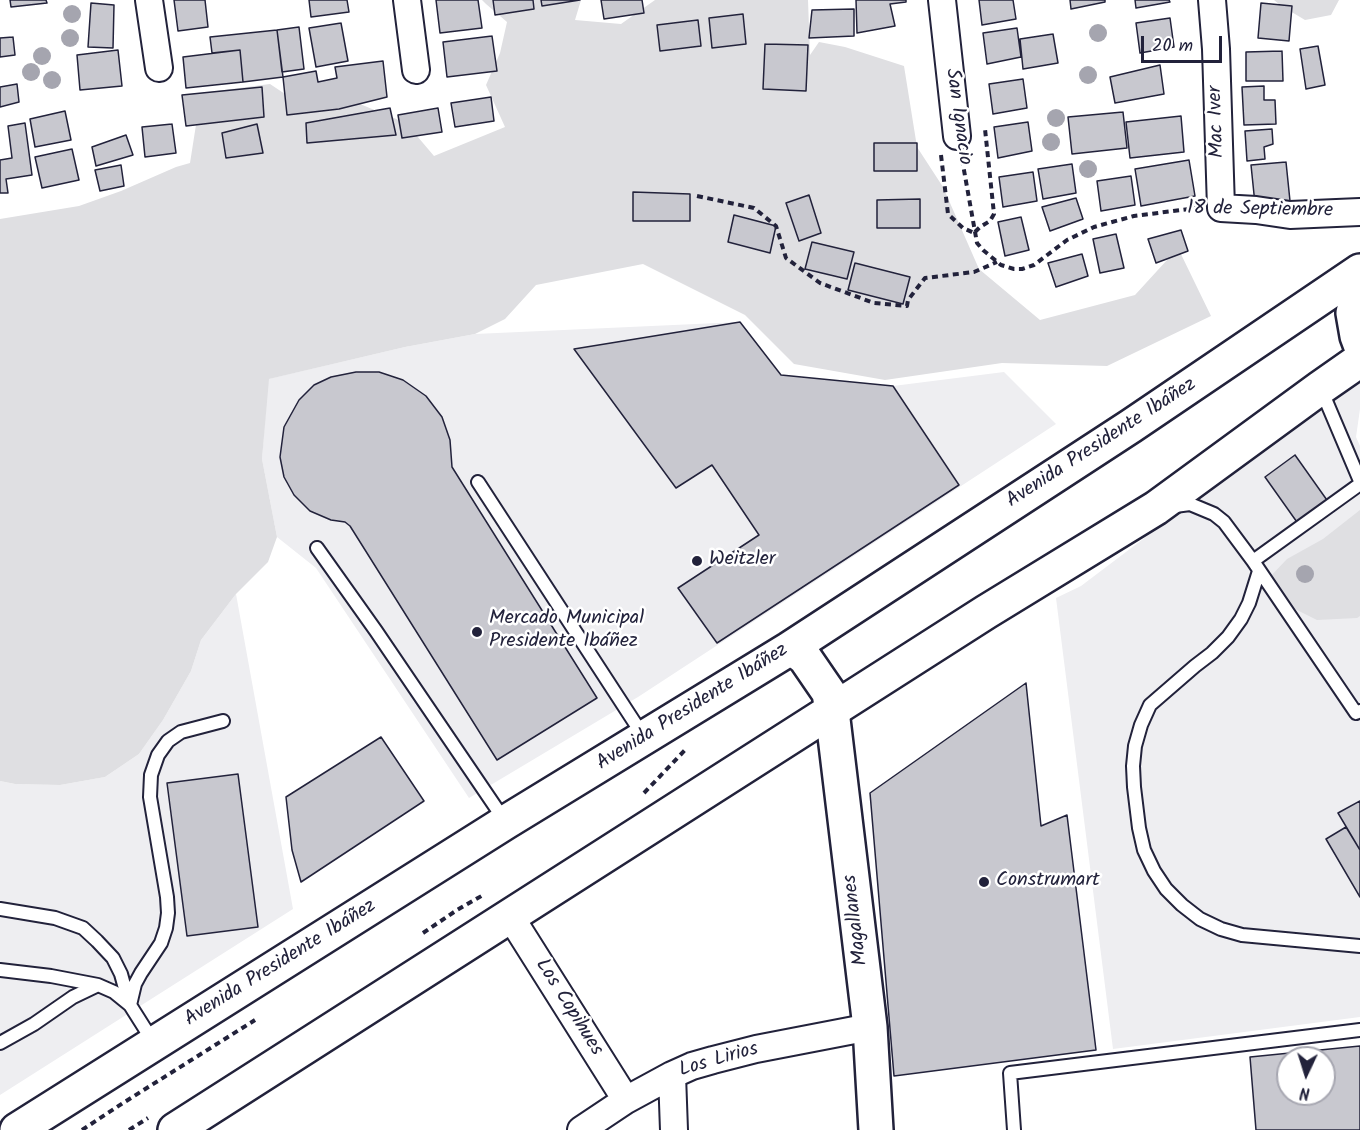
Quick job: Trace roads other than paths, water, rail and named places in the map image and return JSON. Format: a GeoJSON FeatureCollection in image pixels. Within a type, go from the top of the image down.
{"type":"FeatureCollection","features":[{"type":"Feature","properties":{"kind":"main road","name":"Avenida Presidente Ibáñez"},"geometry":{"type":"LineString","coordinates":[[17,1130],[506,822],[789,649],[1131,426],[1360,271]]}},
{"type":"Feature","properties":{"kind":"main road"},"geometry":{"type":"LineString","coordinates":[[1360,283],[1353,313],[1360,344]]}},
{"type":"Feature","properties":{"kind":"main road"},"geometry":{"type":"LineString","coordinates":[[175,1130],[208,1121],[510,916],[986,612],[1156,508],[1360,360]]}},
{"type":"Feature","properties":{"kind":"main road","name":"Magallanes"},"geometry":{"type":"LineString","coordinates":[[789,649],[805,658],[829,693],[870,1027],[876,1130]]}},
{"type":"Feature","properties":{"kind":"street"},"geometry":{"type":"LineString","coordinates":[[149,0],[159,68]]}},
{"type":"Feature","properties":{"kind":"street"},"geometry":{"type":"LineString","coordinates":[[407,0],[416,70]]}},
{"type":"Feature","properties":{"kind":"street","name":"San Ignacio"},"geometry":{"type":"LineString","coordinates":[[942,0],[957,136]]}},
{"type":"Feature","properties":{"kind":"street","name":"Mac Iver"},"geometry":{"type":"LineString","coordinates":[[1212,0],[1216,49],[1221,208]]}},
{"type":"Feature","properties":{"kind":"street","name":"18 de Septiembre"},"geometry":{"type":"LineString","coordinates":[[1221,208],[1290,215],[1360,212]]}},
{"type":"Feature","properties":{"kind":"street","name":"Los Copihues"},"geometry":{"type":"LineString","coordinates":[[510,916],[626,1100]]}},
{"type":"Feature","properties":{"kind":"street","name":"Los Lirios"},"geometry":{"type":"LineString","coordinates":[[581,1130],[626,1100],[692,1066],[733,1054],[870,1027]]}},
{"type":"Feature","properties":{"kind":"street"},"geometry":{"type":"LineString","coordinates":[[672,1075],[674,1130]]}},
{"type":"Feature","properties":{"kind":"lane"},"geometry":{"type":"LineString","coordinates":[[1320,388],[1360,483],[1256,566],[1249,603],[1228,637],[1150,705],[1135,746],[1134,786],[1144,850],[1154,871],[1166,889],[1200,919],[1221,929],[1242,935],[1360,946]]}},
{"type":"Feature","properties":{"kind":"lane"},"geometry":{"type":"LineString","coordinates":[[478,482],[645,738]]}},
{"type":"Feature","properties":{"kind":"lane"},"geometry":{"type":"LineString","coordinates":[[1156,508],[1190,504],[1214,514],[1224,522],[1359,715]]}},
{"type":"Feature","properties":{"kind":"lane"},"geometry":{"type":"LineString","coordinates":[[317,548],[506,822]]}},
{"type":"Feature","properties":{"kind":"lane"},"geometry":{"type":"LineString","coordinates":[[130,1005],[135,984],[161,943],[168,913],[150,797],[154,765],[168,741],[181,732],[223,721]]}},
{"type":"Feature","properties":{"kind":"lane"},"geometry":{"type":"LineString","coordinates":[[0,909],[55,918],[82,928],[98,940],[113,958],[121,974],[130,1005],[154,1044]]}},
{"type":"Feature","properties":{"kind":"lane"},"geometry":{"type":"LineString","coordinates":[[0,970],[98,985],[114,992],[130,1005]]}},
{"type":"Feature","properties":{"kind":"lane"},"geometry":{"type":"LineString","coordinates":[[0,1043],[98,985]]}},
{"type":"Feature","properties":{"kind":"lane"},"geometry":{"type":"LineString","coordinates":[[1014,1130],[1010,1073],[1360,1030]]}},
{"type":"Feature","properties":{"kind":"place","name":"Weitzler"},"geometry":{"type":"Point","coordinates":[697,561]}},
{"type":"Feature","properties":{"kind":"place","name":"Mercado Municipal Presidente Ibáñez"},"geometry":{"type":"Point","coordinates":[477,632]}},
{"type":"Feature","properties":{"kind":"place","name":"Construmart"},"geometry":{"type":"Point","coordinates":[984,882]}}]}
